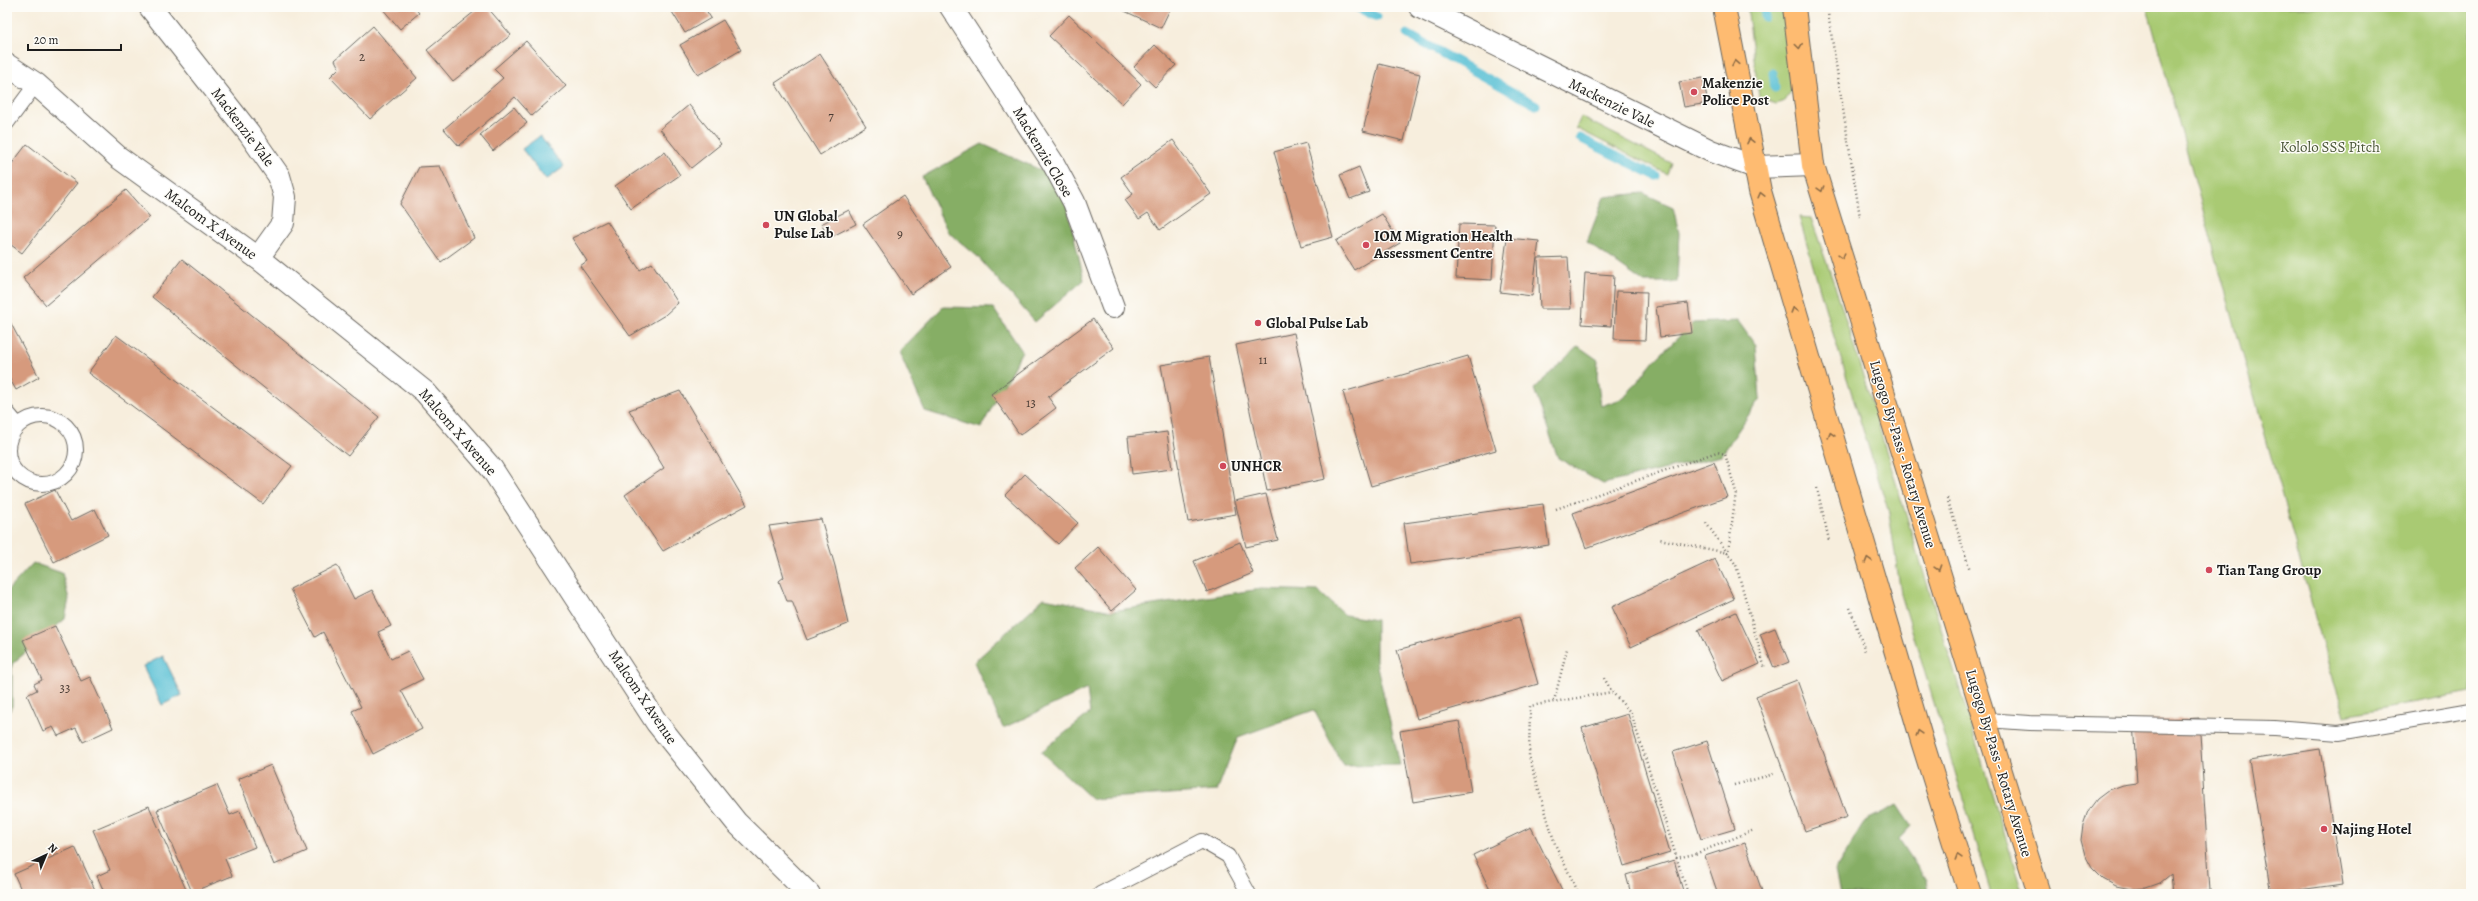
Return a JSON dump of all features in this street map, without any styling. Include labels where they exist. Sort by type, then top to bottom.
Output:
[{"type":"main road","points":[[1724,7],[1755,167],[1769,222],[1879,597],[1970,894]]},
{"type":"main road","name":"Lugogo By-Pass - Rotary Avenue","points":[[1794,7],[1813,165],[2040,894]]},
{"type":"street","name":"Mackenzie Vale","points":[[150,7],[249,133],[279,176],[285,197],[283,223],[258,258]]},
{"type":"street","name":"Mackenzie Close","points":[[951,7],[1057,170],[1074,202],[1113,307]]},
{"type":"street","name":"Mackenzie Vale","points":[[1420,7],[1704,148],[1755,167],[1813,165]]},
{"type":"street","name":"Malcom X Avenue","points":[[7,65],[36,84],[118,157],[258,258],[425,392],[492,469],[657,723],[736,822],[809,894]]},
{"type":"lane","points":[[7,123],[36,84]]},
{"type":"lane","points":[[7,412],[18,424]]},
{"type":"lane","points":[[39,416],[51,417],[66,427],[75,442],[76,454],[72,465],[65,475],[50,482],[32,483],[21,477],[13,468],[8,457],[8,445],[11,434],[18,424],[28,418],[39,416]]},
{"type":"lane","points":[[1986,720],[2030,723],[2275,728],[2339,732],[2471,710]]},
{"type":"lane","points":[[1100,894],[1202,841],[1228,856],[1249,894]]},
{"type":"path","points":[[1827,7],[1860,222]]},
{"type":"path","points":[[1556,510],[1717,452],[1721,452],[1725,454],[1736,492],[1728,553]]},
{"type":"path","points":[[1706,523],[1728,553],[1739,572],[1765,668]]},
{"type":"path","points":[[1660,539],[1728,553]]},
{"type":"path","points":[[1554,701],[1567,650]]},
{"type":"path","points":[[1604,678],[1612,692],[1631,713],[1688,894]]},
{"type":"path","points":[[1579,894],[1555,844],[1529,756],[1530,706],[1612,692]]},
{"type":"path","points":[[1734,785],[1774,774]]},
{"type":"path","points":[[1676,858],[1695,854],[1754,830]]},
{"type":"green space","points":[[1747,7],[1782,7],[1794,87],[1785,101],[1775,104],[1759,97]]},
{"type":"green space","name":"Kololo SSS Pitch","points":[[2147,7],[2471,7],[2471,692],[2345,715],[2329,667]]},
{"type":"green space","points":[[1581,117],[1671,163],[1667,174],[1576,128]]},
{"type":"green space","points":[[982,144],[1061,179],[1084,280],[1035,322],[977,256],[948,232],[922,177]]},
{"type":"green space","points":[[1643,193],[1673,207],[1679,233],[1677,282],[1643,282],[1587,242],[1604,197]]},
{"type":"green space","points":[[1799,217],[1811,218],[1838,295],[2023,894],[1992,894],[1901,594],[1889,513],[1826,311]]},
{"type":"green space","points":[[943,307],[993,308],[1022,351],[981,428],[925,411],[899,352]]},
{"type":"green space","points":[[1738,321],[1756,346],[1760,398],[1721,456],[1603,484],[1558,458],[1534,389],[1578,346],[1598,360],[1597,376],[1601,406],[1624,398],[1655,360],[1693,323]]},
{"type":"green space","points":[[33,563],[62,573],[69,599],[65,619],[12,664],[12,706],[7,716],[7,591]]},
{"type":"green space","points":[[1261,589],[1318,591],[1345,615],[1376,620],[1376,662],[1400,765],[1343,766],[1314,710],[1238,737],[1217,791],[1092,799],[1041,752],[1090,713],[1087,689],[1003,728],[974,662],[1044,598],[1112,611]]},
{"type":"green space","points":[[1897,805],[1911,826],[1899,839],[1926,880],[1928,894],[1840,894],[1835,871],[1865,821]]},
{"type":"water","points":[[540,136],[564,167],[546,180],[522,149]]},
{"type":"water","points":[[163,656],[182,695],[162,705],[143,666]]},
{"type":"building","points":[[381,7],[414,7],[419,13],[400,29]]},
{"type":"building","points":[[480,7],[487,7],[511,35],[453,81],[427,50]]},
{"type":"building","points":[[669,7],[704,7],[711,18],[685,33]]},
{"type":"building","points":[[1116,7],[1171,7],[1161,28]]},
{"type":"building","points":[[1069,15],[1141,84],[1122,104],[1049,36]]},
{"type":"building","points":[[723,20],[741,50],[698,75],[680,45]]},
{"type":"building","points":[[373,26],[417,78],[370,119],[330,77],[339,68],[335,60]]},
{"type":"building","points":[[526,41],[566,86],[532,116],[515,97],[459,146],[444,129],[503,78],[494,69]]},
{"type":"building","points":[[1155,45],[1176,65],[1155,87],[1134,67]]},
{"type":"building","points":[[820,54],[866,126],[820,155],[775,83]]},
{"type":"building","points":[[1379,64],[1420,74],[1404,141],[1363,131]]},
{"type":"building","points":[[1703,78],[1708,103],[1684,107],[1679,82]]},
{"type":"building","points":[[689,105],[721,144],[691,168],[660,129]]},
{"type":"building","points":[[514,107],[527,123],[493,151],[480,135]]},
{"type":"building","points":[[1173,140],[1211,194],[1160,230],[1148,213],[1139,219],[1125,200],[1133,194],[1121,177]]},
{"type":"building","points":[[1306,143],[1333,237],[1301,246],[1274,152]]},
{"type":"building","points":[[27,144],[77,183],[22,253],[7,242],[7,170]]},
{"type":"building","points":[[665,152],[680,175],[631,209],[615,186]]},
{"type":"building","points":[[440,166],[474,238],[441,262],[400,204],[419,167]]},
{"type":"building","points":[[1359,167],[1369,192],[1350,199],[1340,175]]},
{"type":"building","points":[[126,190],[150,217],[46,305],[23,278]]},
{"type":"building","points":[[903,196],[951,267],[911,294],[863,224]]},
{"type":"building","points":[[849,210],[856,224],[829,238],[821,224]]},
{"type":"building","points":[[1382,214],[1400,243],[1354,270],[1336,241]]},
{"type":"building","points":[[607,221],[640,270],[652,263],[678,303],[665,315],[630,336],[580,266],[587,261],[572,238]]},
{"type":"building","points":[[1459,224],[1495,225],[1492,280],[1456,278]]},
{"type":"building","points":[[1507,238],[1539,241],[1532,296],[1500,292]]},
{"type":"building","points":[[1568,257],[1571,309],[1540,309],[1538,258]]},
{"type":"building","points":[[182,259],[379,417],[348,456],[152,297]]},
{"type":"building","points":[[1585,273],[1614,275],[1611,326],[1582,324]]},
{"type":"building","points":[[1616,291],[1647,292],[1645,340],[1614,339]]},
{"type":"building","points":[[1688,303],[1692,333],[1660,337],[1656,307]]},
{"type":"building","points":[[7,316],[39,377],[16,390],[7,374]]},
{"type":"building","points":[[1093,319],[1114,348],[1048,397],[1056,408],[1020,435],[991,394]]},
{"type":"building","points":[[1294,333],[1325,479],[1267,491],[1236,345]]},
{"type":"building","points":[[116,335],[292,466],[263,504],[88,373]]},
{"type":"building","points":[[1468,356],[1496,450],[1371,486],[1343,392]]},
{"type":"building","points":[[1209,357],[1236,514],[1188,522],[1161,365]]},
{"type":"building","points":[[680,391],[747,505],[663,551],[625,495],[664,468],[629,410]]},
{"type":"building","points":[[1167,432],[1172,469],[1132,474],[1128,437]]},
{"type":"building","points":[[1714,462],[1727,497],[1586,548],[1573,513]]},
{"type":"building","points":[[1025,474],[1078,523],[1058,544],[1005,495]]},
{"type":"building","points":[[55,490],[71,521],[95,509],[108,535],[54,562],[25,504]]},
{"type":"building","points":[[1266,494],[1278,540],[1246,547],[1235,501]]},
{"type":"building","points":[[1543,504],[1549,545],[1410,564],[1404,523]]},
{"type":"building","points":[[821,519],[835,566],[848,624],[807,640],[792,601],[787,601],[779,581],[784,577],[769,526]]},
{"type":"building","points":[[1240,542],[1253,573],[1207,592],[1194,561]]},
{"type":"building","points":[[1098,547],[1136,590],[1112,611],[1075,568]]},
{"type":"building","points":[[1715,559],[1734,599],[1631,647],[1612,607]]},
{"type":"building","points":[[337,565],[354,599],[372,590],[391,626],[378,632],[391,659],[408,651],[423,679],[401,690],[422,729],[373,754],[352,711],[361,707],[323,632],[315,637],[290,589]]},
{"type":"building","points":[[1736,612],[1760,664],[1722,681],[1698,630]]},
{"type":"building","points":[[1519,617],[1538,684],[1417,719],[1397,650]]},
{"type":"building","points":[[55,626],[81,681],[90,677],[113,728],[83,742],[76,728],[58,736],[53,727],[43,731],[27,695],[37,690],[34,684],[42,680],[23,640]]},
{"type":"building","points":[[1775,628],[1789,662],[1774,668],[1760,634]]},
{"type":"building","points":[[1797,680],[1847,817],[1805,831],[1756,696]]},
{"type":"building","points":[[1628,714],[1670,852],[1624,866],[1582,728]]},
{"type":"building","points":[[2199,718],[2210,891],[2173,894],[2171,874],[2160,883],[2146,888],[2131,889],[2116,886],[2103,879],[2092,868],[2085,855],[2081,840],[2083,825],[2088,811],[2097,799],[2109,790],[2123,785],[2137,783],[2133,722]]},
{"type":"building","points":[[1459,721],[1471,792],[1413,802],[1400,731]]},
{"type":"building","points":[[1707,741],[1735,829],[1701,839],[1673,752]]},
{"type":"building","points":[[2320,749],[2342,884],[2271,894],[2249,760]]},
{"type":"building","points":[[271,765],[307,851],[274,865],[238,779]]},
{"type":"building","points":[[217,785],[230,815],[240,811],[255,847],[225,859],[232,876],[192,892],[157,810]]},
{"type":"building","points":[[149,806],[188,894],[105,894],[97,876],[110,870],[93,830]]},
{"type":"building","points":[[1531,827],[1564,894],[1492,894],[1473,855]]},
{"type":"building","points":[[1745,843],[1763,894],[1718,894],[1705,856]]},
{"type":"building","points":[[75,847],[97,894],[23,894],[14,874]]},
{"type":"building","points":[[1674,860],[1684,894],[1631,894],[1626,875]]},
{"type":"waterway","points":[[1356,7],[1377,17]]},
{"type":"waterway","points":[[1765,7],[1765,17]]},
{"type":"waterway","points":[[1407,34],[1536,105]]},
{"type":"waterway","points":[[1773,73],[1775,88]]},
{"type":"waterway","points":[[1580,138],[1656,176]]},
{"type":"place","name":"Makenzie Police Post","points":[[1694,92]]},
{"type":"place","name":"UN Global Pulse Lab","points":[[766,225]]},
{"type":"place","name":"IOM Migration Health Assessment Centre","points":[[1366,245]]},
{"type":"place","name":"Global Pulse Lab","points":[[1258,323]]},
{"type":"place","name":"UNHCR","points":[[1223,466]]},
{"type":"place","name":"Tian Tang Group","points":[[2209,570]]},
{"type":"place","name":"Najing Hotel","points":[[2324,829]]}]
